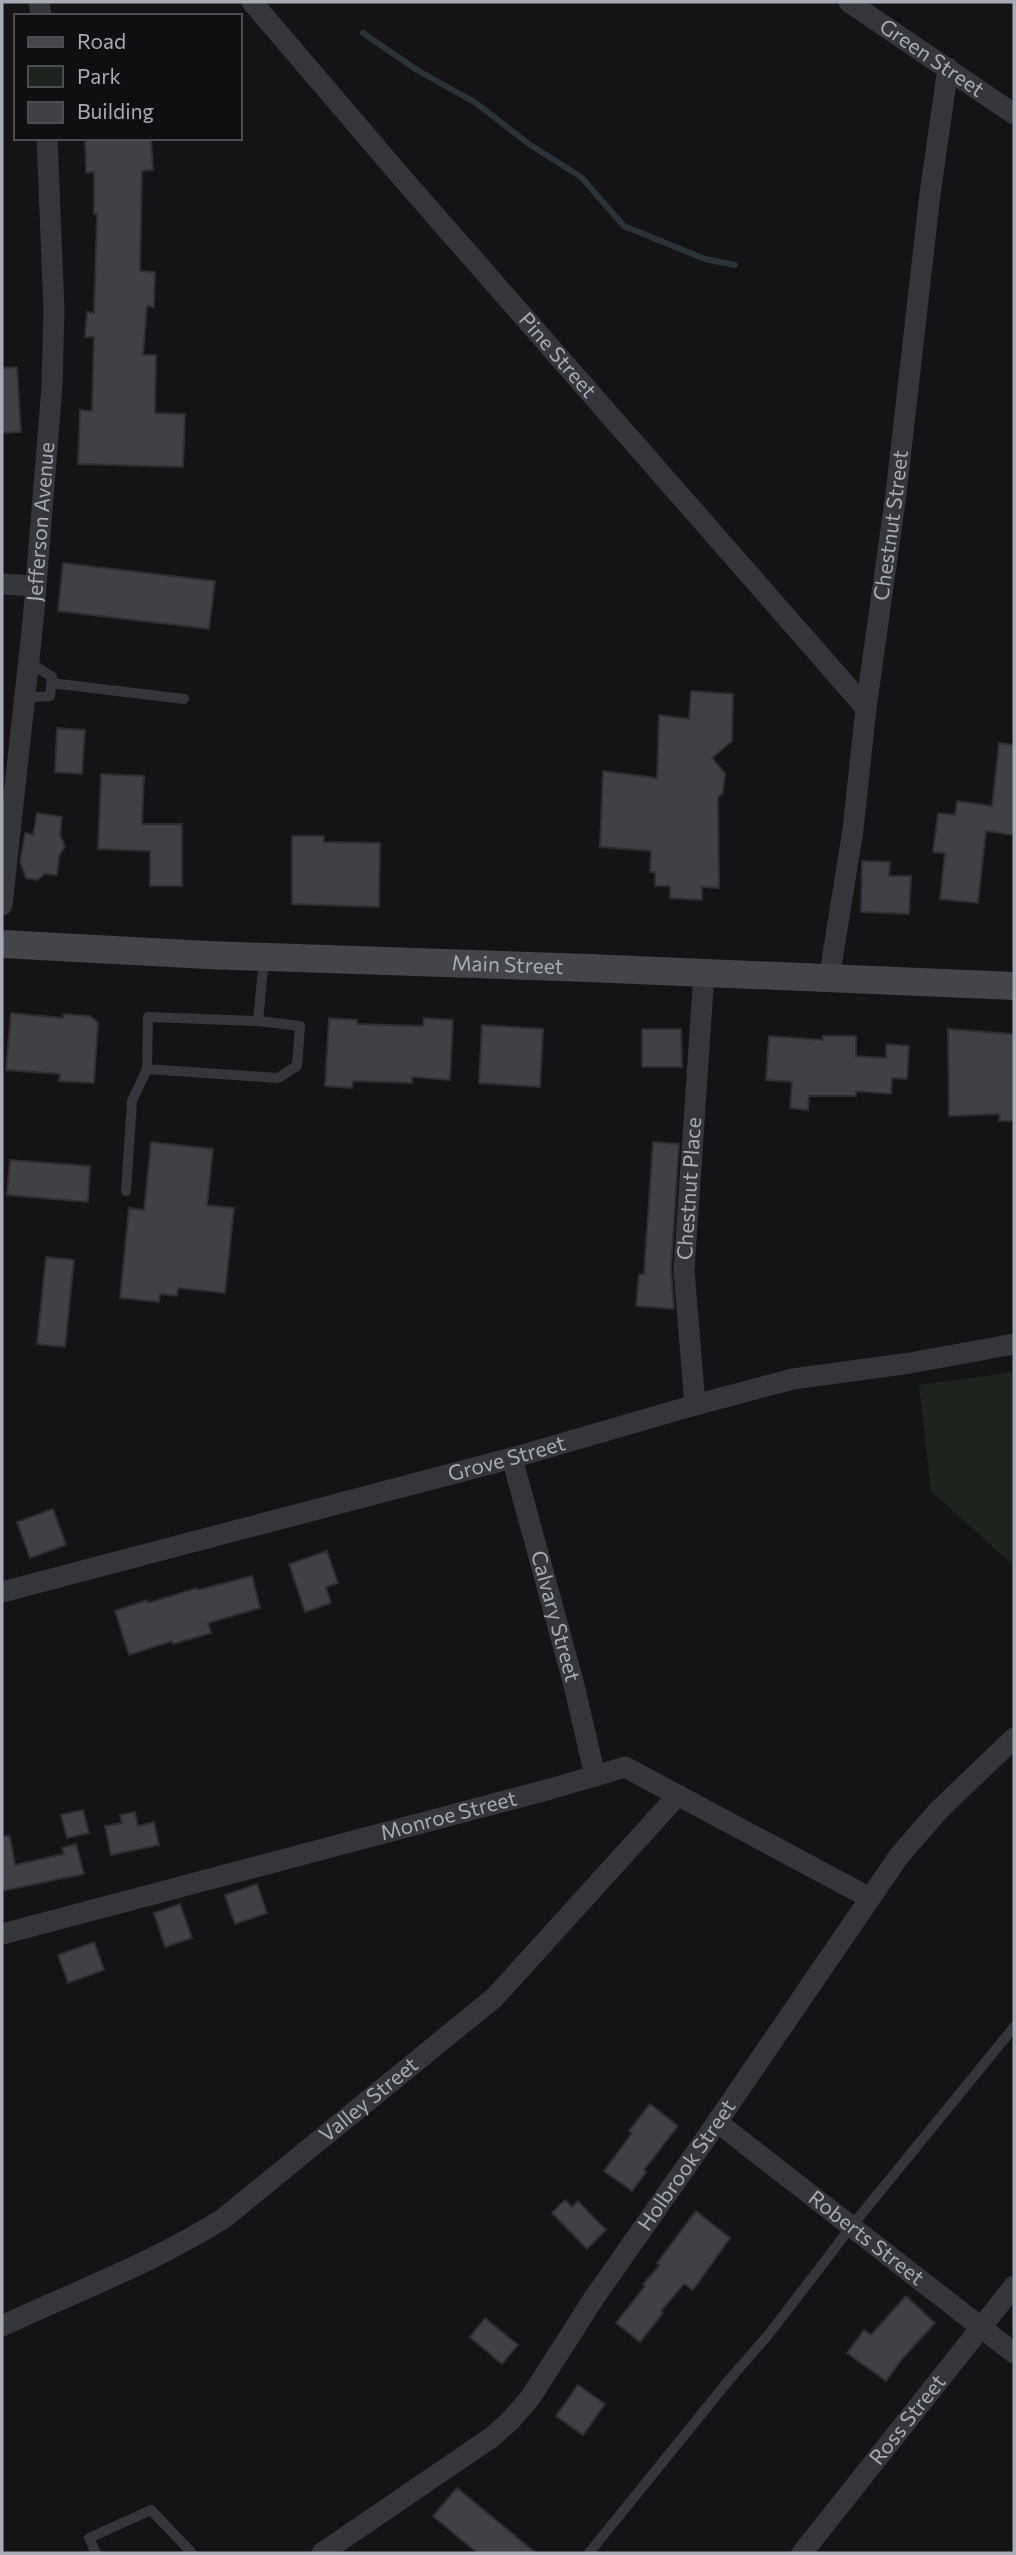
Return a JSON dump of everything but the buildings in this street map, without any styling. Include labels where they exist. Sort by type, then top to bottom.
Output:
[{"type":"main road","name":"Main Street","points":[[2,944],[264,957],[1014,986]]},
{"type":"street","name":"Pine Street","points":[[253,2],[431,211],[866,708]]},
{"type":"street","name":"Green Street","points":[[849,2],[1014,114]]},
{"type":"street","name":"Chestnut Street","points":[[829,979],[853,830],[866,708],[896,494],[920,276],[948,68]]},
{"type":"street","name":"Jefferson Avenue","points":[[2,905],[29,662],[52,386],[54,310],[47,140]]},
{"type":"street","points":[[2,584],[35,586]]},
{"type":"street","name":"Chestnut Place","points":[[695,1405],[684,1270],[704,973]]},
{"type":"street","name":"Grove Street","points":[[2,1592],[512,1458],[793,1379],[911,1363],[1014,1344]]},
{"type":"street","name":"Calvary Street","points":[[512,1458],[574,1685],[595,1776]]},
{"type":"street","name":"Holbrook Street","points":[[321,2553],[492,2437],[530,2398],[601,2287],[899,1856],[939,1810],[1014,1738]]},
{"type":"street","name":"Monroe Street","points":[[2,1934],[550,1790],[625,1767],[870,1898]]},
{"type":"street","name":"Valley Street","points":[[2,2326],[173,2248],[235,2210],[495,1997],[678,1795]]},
{"type":"street","name":"Roberts Street","points":[[717,2122],[1014,2353]]},
{"type":"street","name":"Ross Street","points":[[802,2553],[1014,2286]]},
{"type":"lane","points":[[25,698],[50,696],[52,677],[29,662]]},
{"type":"lane","points":[[51,683],[184,699]]},
{"type":"lane","points":[[258,1021],[264,957]]},
{"type":"lane","points":[[126,1191],[132,1101],[147,1069],[148,1017],[258,1021],[300,1026],[297,1066],[278,1078],[147,1069]]},
{"type":"lane","points":[[589,2553],[769,2334],[851,2227],[1014,2027]]},
{"type":"lane","points":[[96,2553],[89,2538],[151,2510],[192,2553]]},
{"type":"green space","points":[[1014,1372],[1014,1566],[931,1491],[919,1385]]},
{"type":"waterway","points":[[363,33],[417,70],[476,103],[529,144],[581,177],[624,226],[705,259],[735,265]]}]
